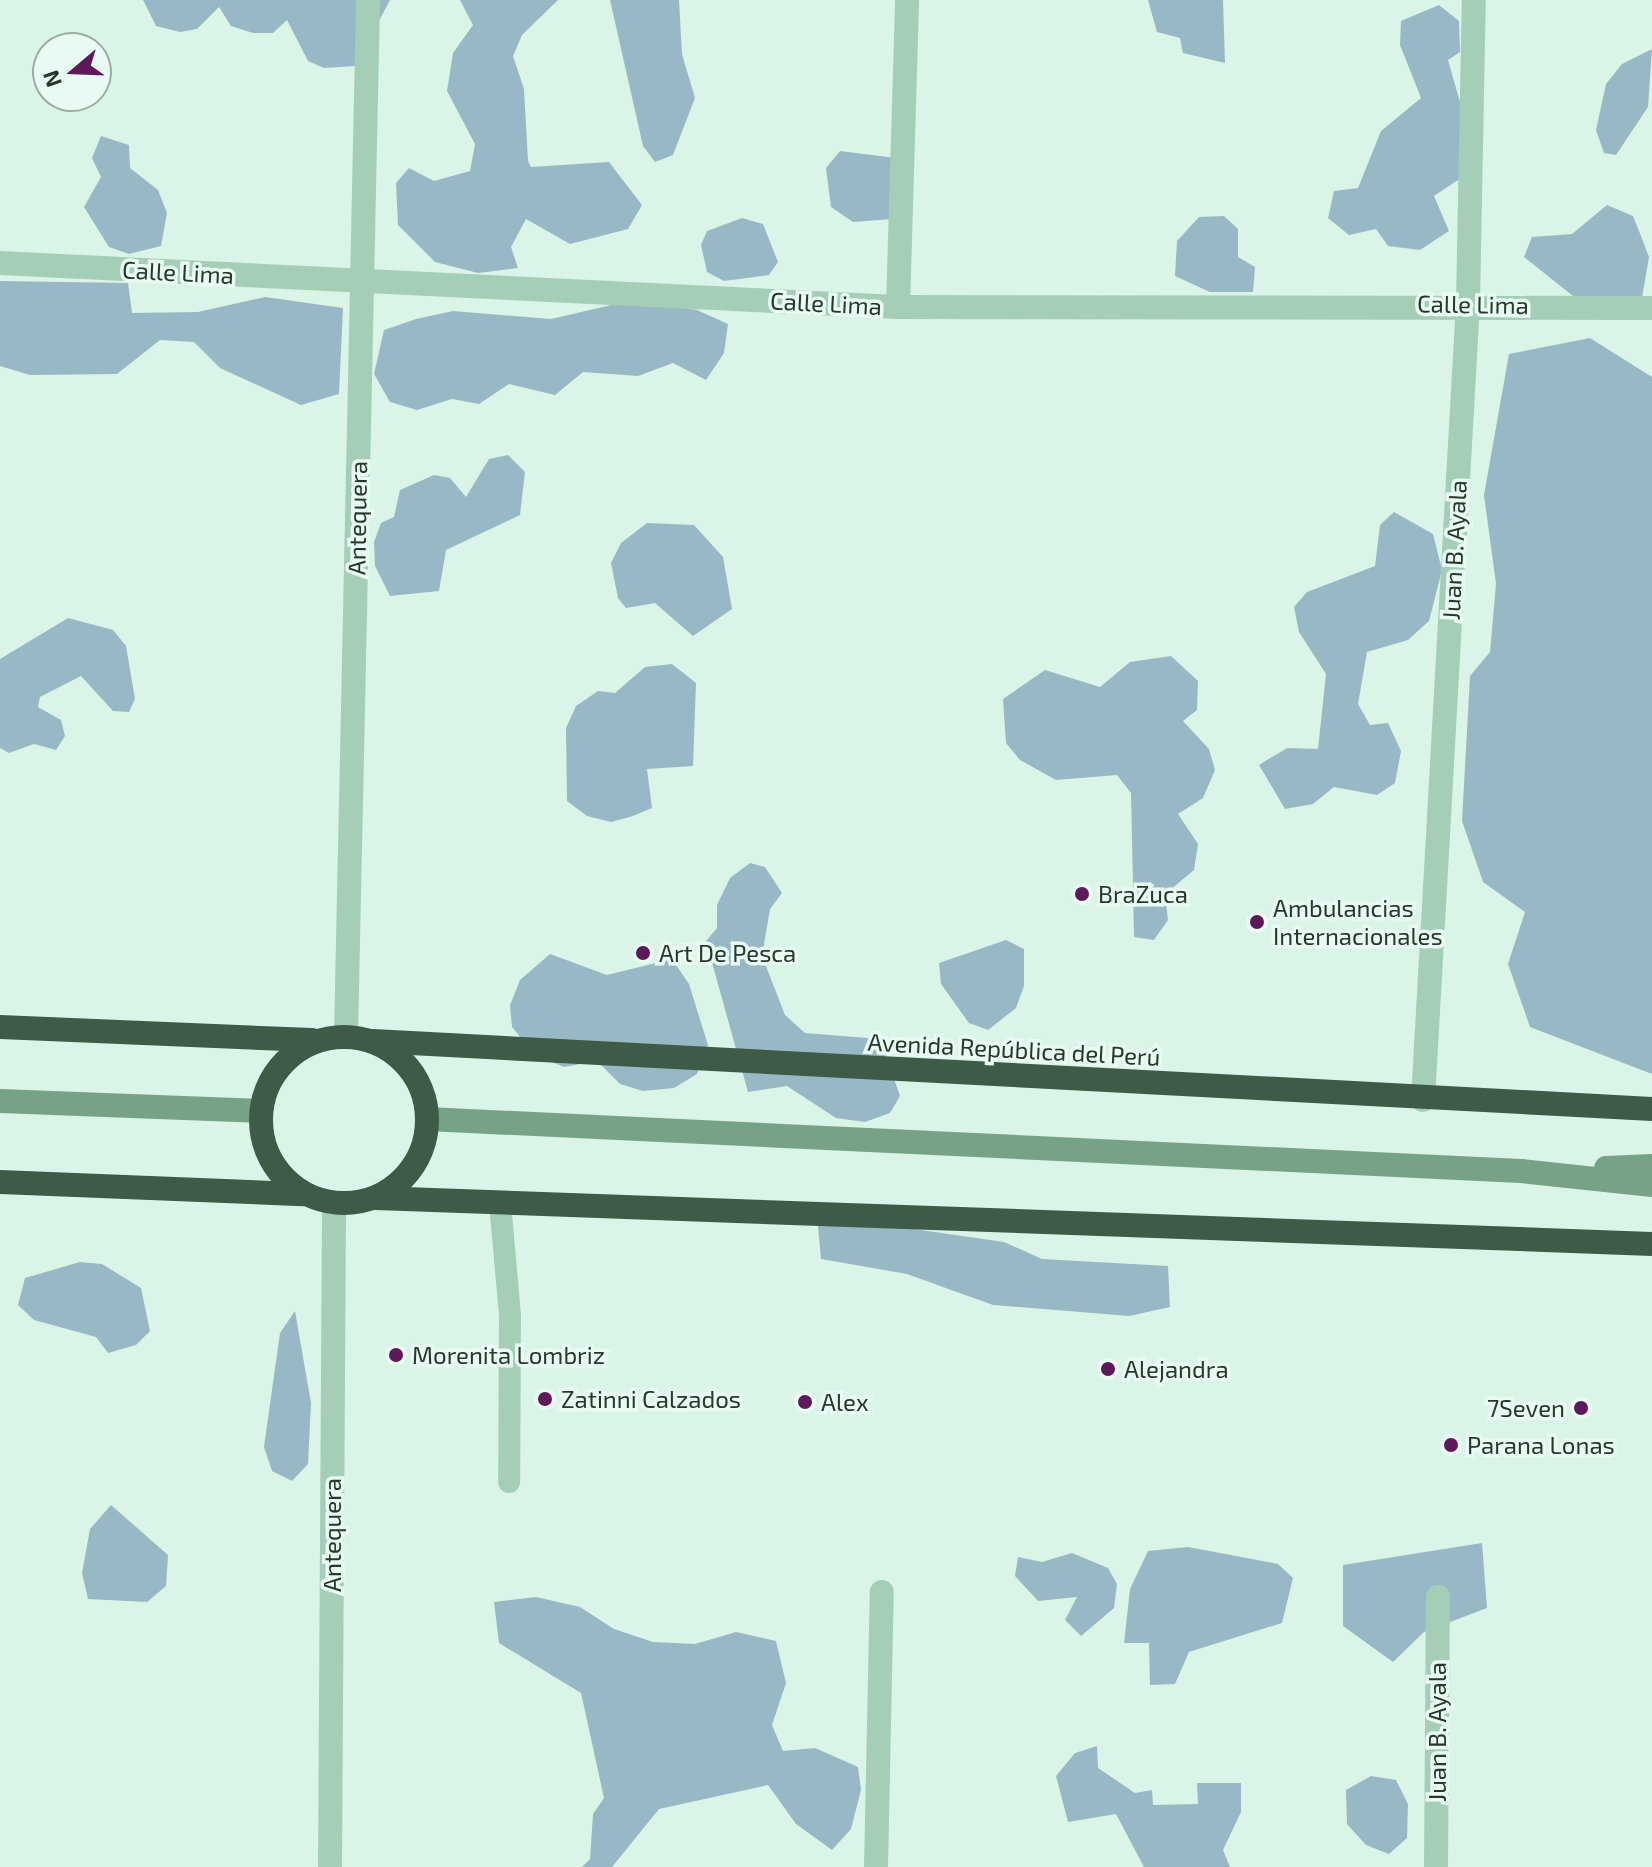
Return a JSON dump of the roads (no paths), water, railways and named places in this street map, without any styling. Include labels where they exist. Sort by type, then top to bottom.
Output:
[{"type":"highway","points":[[0,1027],[319,1040],[346,1036],[373,1041],[412,1072],[427,1119],[414,1167],[376,1198]]},
{"type":"highway","points":[[303,1194],[266,1153],[261,1111],[275,1073],[319,1040]]},
{"type":"highway","name":"Avenida República del Perú","points":[[373,1041],[1423,1100],[1652,1109]]},
{"type":"highway","points":[[0,1182],[303,1194],[334,1204],[376,1198],[1652,1244]]},
{"type":"street","name":"Antequera","points":[[346,1036],[368,0]]},
{"type":"street","points":[[898,307],[907,0]]},
{"type":"street","name":"Juan B. Ayala","points":[[1423,1100],[1468,303],[1474,0]]},
{"type":"street","name":"Calle Lima","points":[[0,263],[898,307],[1468,303],[1652,308]]},
{"type":"street","points":[[0,1101],[261,1111]]},
{"type":"street","points":[[427,1119],[1521,1171],[1652,1185]]},
{"type":"street","points":[[1521,1171],[1652,1166]]},
{"type":"street","name":"Antequera","points":[[330,1867],[334,1204]]},
{"type":"street","points":[[876,1867],[882,1592]]},
{"type":"street","name":"Juan B. Ayala","points":[[1436,1867],[1438,1597]]},
{"type":"lane","points":[[500,1203],[510,1316],[509,1482]]},
{"type":"place","name":"BraZuca","points":[[1082,894]]},
{"type":"place","name":"Ambulancias Internacionales","points":[[1257,922]]},
{"type":"place","name":"Art De Pesca","points":[[643,953]]},
{"type":"place","name":"Morenita Lombriz","points":[[396,1355]]},
{"type":"place","name":"Alejandra","points":[[1108,1369]]},
{"type":"place","name":"Zatinni Calzados","points":[[545,1399]]},
{"type":"place","name":"Alex","points":[[805,1402]]},
{"type":"place","name":"7Seven","points":[[1581,1408]]},
{"type":"place","name":"Parana Lonas","points":[[1451,1445]]}]
